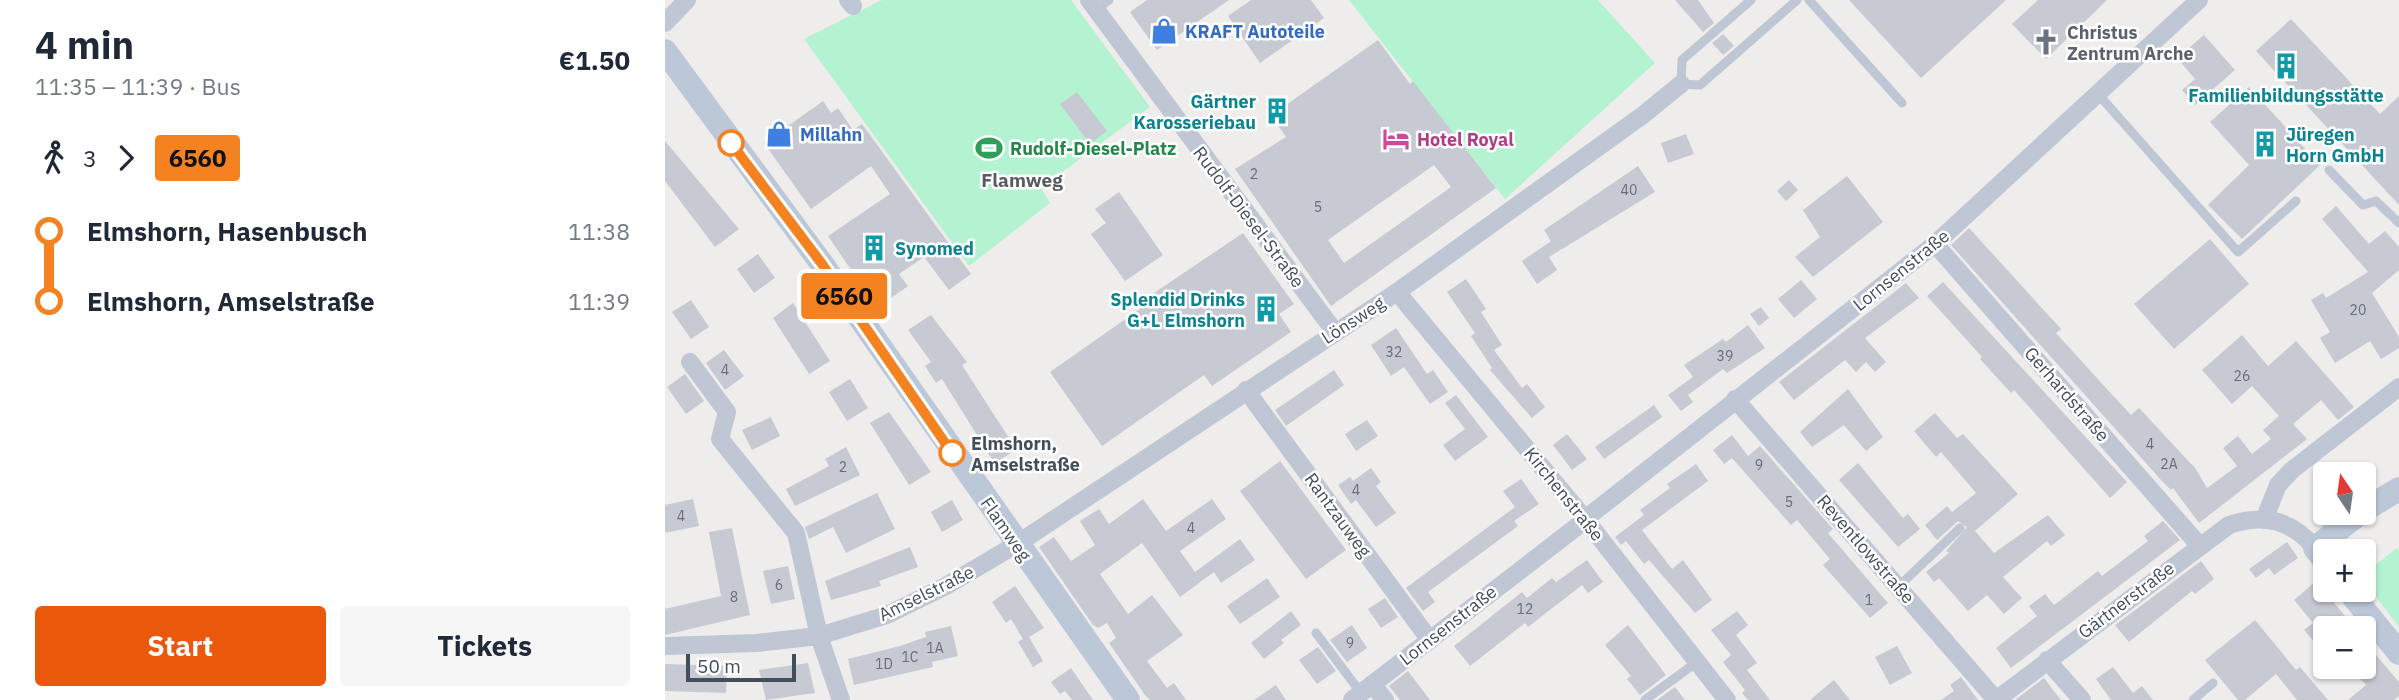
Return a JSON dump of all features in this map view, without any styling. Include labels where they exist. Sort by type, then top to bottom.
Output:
[{"type":"main road","name":"Flamweg","points":[[665,51],[822,264],[1128,700]]},
{"type":"main road","points":[[2377,503],[2399,489]]},
{"type":"main road","points":[[2336,539],[2349,525]]},
{"type":"main road","points":[[2358,602],[2399,653]]},
{"type":"street","points":[[665,23],[687,0]]},
{"type":"street","name":"Rudolf-Diesel-Straße","points":[[1098,3],[1335,332]]},
{"type":"street","name":"Lornsenstraße","points":[[1362,692],[1935,244],[2191,4]]},
{"type":"street","name":"Lönsweg","points":[[1017,544],[1397,292],[1643,115],[1681,84]]},
{"type":"street","name":"Gerhardstraße","points":[[1935,244],[2199,545]]},
{"type":"street","name":"Kirchenstraße","points":[[1397,292],[1727,700]]},
{"type":"street","points":[[690,362],[727,412],[720,439],[796,533],[819,636],[841,700]]},
{"type":"street","points":[[2264,520],[2279,485],[2292,471],[2399,387]]},
{"type":"street","name":"Rantzauweg","points":[[1246,390],[1429,639]]},
{"type":"street","name":"Reventlowstraße","points":[[1735,399],[1996,700]]},
{"type":"street","name":"Gärtnerstraße","points":[[1996,700],[2229,525],[2264,520],[2294,527],[2313,547]]},
{"type":"street","name":"Amselstraße","points":[[665,646],[756,643],[819,636],[887,615],[946,586],[1017,544]]},
{"type":"street","points":[[2047,660],[2082,700]]},
{"type":"street","points":[[1362,692],[1385,700]]},
{"type":"lane","points":[[1751,0],[1682,60],[1681,84],[1700,85],[1797,0]]},
{"type":"lane","points":[[1809,0],[1902,103]]},
{"type":"lane","points":[[2098,94],[2238,252],[2296,201]]},
{"type":"lane","points":[[2329,170],[2363,205],[2376,201],[2399,223]]},
{"type":"lane","points":[[1898,587],[1960,528]]},
{"type":"lane","points":[[1316,633],[1362,692]]},
{"type":"lane","points":[[1646,700],[1697,662]]},
{"type":"lane","points":[[2193,700],[2213,683]]},
{"type":"green space","name":"Rudolf-Diesel-Platz","points":[[882,0],[1071,0],[1150,107],[1041,188],[1050,203],[969,266],[804,39]]},
{"type":"green space","points":[[1349,0],[1598,0],[1655,63],[1505,199]]},
{"type":"green space","points":[[2397,548],[2399,627],[2376,597],[2376,565]]},
{"type":"building","name":"KRAFT Autoteile","points":[[1147,0],[1229,0],[1157,50],[1130,12]]},
{"type":"building","points":[[1251,0],[1311,0],[1324,18],[1260,63],[1228,16]]},
{"type":"building","points":[[1675,0],[1698,0],[1714,23],[1703,32]]},
{"type":"building","points":[[1849,0],[2006,0],[1921,78]]},
{"type":"building","name":"Christus Zentrum Arche","points":[[2038,0],[2107,0],[2046,59],[2012,24]]},
{"type":"building","points":[[2291,19],[2380,114],[2399,96],[2399,205],[2256,51]]},
{"type":"building","points":[[1723,34],[1734,46],[1723,55],[1712,43]]},
{"type":"building","points":[[2204,35],[2235,70],[2195,105],[2182,90],[2195,79],[2177,58]]},
{"type":"building","name":"Hotel Royal","points":[[1378,40],[1410,84],[1413,81],[1496,188],[1331,306],[1235,169],[1286,137],[1265,107],[1277,98],[1283,107]],"holes":[[[1434,165],[1451,187],[1344,263],[1328,240]]]},
{"type":"building","name":"Jüregen Horn GmbH","points":[[2249,87],[2320,165],[2242,239],[2208,205],[2249,165],[2210,122]]},
{"type":"building","points":[[1077,92],[1107,131],[1090,144],[1060,104]]},
{"type":"building","points":[[823,101],[831,113],[838,108],[853,130],[862,124],[971,274],[949,290],[924,257],[899,274],[908,286],[877,308],[828,236],[890,194],[871,166],[811,209],[764,143]]},
{"type":"building","points":[[1686,134],[1694,154],[1668,163],[1661,143]]},
{"type":"building","points":[[665,141],[739,229],[715,247],[665,181]]},
{"type":"building","points":[[1638,166],[1655,192],[1549,257],[1557,270],[1537,284],[1522,261],[1551,241],[1544,230]]},
{"type":"building","points":[[1847,176],[1883,222],[1813,277],[1795,257],[1820,237],[1803,210]]},
{"type":"building","points":[[1789,180],[1798,190],[1786,201],[1777,191]]},
{"type":"building","points":[[1119,192],[1163,255],[1125,281],[1091,234],[1106,223],[1095,209]]},
{"type":"building","points":[[2336,206],[2369,244],[2385,231],[2399,247],[2399,270],[2372,293],[2399,337],[2399,348],[2381,359],[2370,341],[2335,363],[2320,338],[2330,332],[2311,300],[2323,293],[2326,298],[2368,272],[2322,219]]},
{"type":"building","points":[[1969,228],[2061,329],[2056,333],[2106,388],[2131,415],[2139,408],[2195,468],[2207,488],[2237,466],[2223,448],[2238,436],[2252,454],[2271,439],[2263,430],[2279,416],[2252,386],[2232,404],[2202,370],[2242,335],[2268,366],[2296,341],[2354,407],[2338,420],[2321,400],[2293,424],[2307,439],[2199,523],[2173,488],[2171,490],[2161,480],[1951,245]]},
{"type":"building","points":[[1243,233],[1294,304],[1279,314],[1291,332],[1212,386],[1204,375],[1102,446],[1050,372],[1154,299],[1151,295]]},
{"type":"building","points":[[2210,239],[2249,284],[2174,349],[2134,304]]},
{"type":"building","points":[[758,254],[775,278],[754,293],[737,269]]},
{"type":"building","points":[[1466,279],[1486,309],[1481,312],[1502,345],[1494,350],[1522,388],[1527,384],[1545,407],[1532,418],[1490,370],[1492,368],[1471,336],[1475,333],[1447,292]]},
{"type":"building","points":[[1801,280],[1817,299],[1794,318],[1778,299]]},
{"type":"building","points":[[1943,282],[2127,482],[2110,498],[2014,390],[2011,393],[1980,359],[1982,357],[1927,296]]},
{"type":"building","points":[[1906,283],[1919,298],[1865,338],[1886,362],[1875,372],[1866,362],[1856,372],[1845,360],[1794,400],[1779,382]]},
{"type":"building","points":[[691,300],[709,327],[691,339],[672,312]]},
{"type":"building","points":[[793,303],[830,361],[809,374],[773,318]]},
{"type":"building","points":[[1761,307],[1769,318],[1759,326],[1750,314]]},
{"type":"building","points":[[931,315],[967,362],[962,365],[1016,449],[995,464],[942,379],[936,383],[925,366],[931,362],[908,330]]},
{"type":"building","points":[[1748,325],[1765,348],[1727,373],[1723,369],[1688,395],[1693,402],[1681,411],[1668,395],[1693,377],[1684,365],[1723,339],[1726,342]]},
{"type":"building","points":[[1396,328],[1427,374],[1433,370],[1448,392],[1430,404],[1404,367],[1391,376],[1371,345]]},
{"type":"building","points":[[724,350],[744,376],[725,390],[706,363]]},
{"type":"building","points":[[1334,370],[1344,385],[1286,426],[1275,410]]},
{"type":"building","points":[[685,374],[704,401],[686,414],[667,387]]},
{"type":"building","points":[[850,379],[868,408],[847,421],[829,392]]},
{"type":"building","points":[[1848,389],[1883,437],[1866,451],[1844,425],[1812,447],[1800,432]]},
{"type":"building","points":[[1456,395],[1488,437],[1455,461],[1443,445],[1465,429],[1445,403]]},
{"type":"building","points":[[1654,405],[1662,417],[1604,459],[1595,447]]},
{"type":"building","points":[[889,412],[931,472],[909,485],[870,423]]},
{"type":"building","points":[[1935,413],[1957,438],[1963,434],[2018,494],[1975,531],[1994,553],[2048,515],[2065,535],[2051,546],[2047,541],[2003,577],[2022,598],[2004,614],[1987,595],[1968,611],[1939,578],[1934,582],[1926,572],[1949,553],[1946,551],[1967,527],[1958,521],[1937,540],[1925,525],[1947,506],[1952,512],[1976,493],[1941,452],[1936,457],[1914,431]]},
{"type":"building","points":[[771,417],[780,436],[752,450],[742,430]]},
{"type":"building","points":[[1367,420],[1378,436],[1356,451],[1345,434]]},
{"type":"building","points":[[1567,434],[1587,459],[1572,470],[1553,445]]},
{"type":"building","points":[[1732,435],[1748,456],[1760,446],[1833,529],[1828,533],[1888,603],[1870,618],[1823,565],[1830,559],[1797,520],[1791,525],[1732,458],[1724,464],[1713,450]]},
{"type":"building","points":[[846,447],[860,475],[795,506],[786,489],[829,466],[825,459]]},
{"type":"building","points":[[1280,461],[1346,550],[1306,579],[1240,491]]},
{"type":"building","points":[[1858,463],[1903,518],[1908,514],[1920,529],[1898,547],[1839,480]]},
{"type":"building","points":[[1696,464],[1708,481],[1642,530],[1672,569],[1683,560],[1712,600],[1695,613],[1649,560],[1644,564],[1626,541],[1621,545],[1615,537],[1644,515],[1640,510],[1670,488],[1667,484]]},
{"type":"building","points":[[1371,468],[1381,482],[1376,486],[1396,513],[1376,527],[1356,500],[1351,504],[1338,485],[1350,477],[1353,481]]},
{"type":"building","points":[[1521,479],[1539,504],[1514,521],[1518,526],[1428,592],[1435,602],[1423,611],[1406,588],[1515,507],[1503,491]]},
{"type":"building","points":[[877,493],[895,529],[846,553],[833,527],[809,539],[805,527]]},
{"type":"building","points":[[693,499],[699,526],[665,533],[665,505]]},
{"type":"building","points":[[1143,499],[1166,531],[1212,499],[1226,519],[1180,551],[1195,572],[1240,539],[1255,560],[1221,583],[1214,572],[1180,597],[1142,543],[1100,574],[1128,614],[1152,595],[1183,635],[1147,661],[1167,688],[1174,683],[1186,700],[1150,700],[1145,695],[1109,643],[1116,638],[1107,623],[1098,628],[1093,625],[1039,547],[1054,537],[1071,561],[1095,545],[1080,521],[1099,509],[1109,524]]},
{"type":"building","points":[[952,500],[963,520],[942,532],[931,512]]},
{"type":"building","points":[[2163,521],[2180,540],[2011,668],[1996,648],[2037,616],[2029,606],[2045,594],[2054,605],[2098,571],[2102,576],[2148,541],[2144,536]]},
{"type":"building","points":[[732,528],[750,615],[665,635],[665,609],[721,596],[709,532]]},
{"type":"building","points":[[2287,542],[2298,558],[2274,575],[2269,568],[2256,578],[2249,569]]},
{"type":"building","points":[[910,547],[918,567],[879,581],[881,586],[831,600],[825,581]]},
{"type":"building","points":[[1587,560],[1603,582],[1588,593],[1582,585],[1528,627],[1525,623],[1470,666],[1454,646],[1522,592],[1527,598],[1552,578],[1556,582]]},
{"type":"building","points":[[2201,561],[2214,579],[2195,594],[2192,591],[2129,642],[2115,625]]},
{"type":"building","points":[[788,566],[795,599],[771,604],[763,571]]},
{"type":"building","points":[[1267,578],[1280,597],[1240,624],[1227,606]]},
{"type":"building","points":[[2313,584],[2313,602],[2333,602],[2345,616],[2313,616],[2313,623],[2294,600]]},
{"type":"building","points":[[1015,586],[1044,628],[1029,637],[1043,661],[1033,667],[1018,642],[1023,639],[1011,619],[1006,623],[992,602]]},
{"type":"building","points":[[1385,598],[1398,617],[1381,628],[1368,609]]},
{"type":"building","points":[[1291,611],[1301,625],[1281,640],[1284,643],[1264,659],[1251,643]]},
{"type":"building","points":[[1737,611],[1748,625],[1736,635],[1757,663],[1747,670],[1770,700],[1748,700],[1742,693],[1745,690],[1723,662],[1731,655],[1711,630]]},
{"type":"building","points":[[2255,620],[2296,670],[2300,667],[2328,700],[2297,700],[2276,674],[2245,700],[2238,700],[2205,660]]},
{"type":"building","points":[[2313,623],[2313,640],[2304,630]]},
{"type":"building","points":[[1352,625],[1367,648],[1347,662],[1330,640]]},
{"type":"building","points":[[1628,625],[1666,675],[1640,695],[1627,679],[1631,676],[1605,645]]},
{"type":"building","points":[[951,626],[958,656],[932,662],[933,667],[854,685],[848,659],[900,646],[926,637],[925,632]]},
{"type":"building","points":[[1897,646],[1912,673],[1890,685],[1875,657]]},
{"type":"building","points":[[1318,647],[1336,671],[1317,684],[1299,660]]},
{"type":"building","points":[[2376,655],[2399,682],[2399,696],[2394,700],[2348,700],[2366,685],[2361,679],[2376,679]]},
{"type":"building","points":[[808,663],[815,693],[766,700],[759,670]]},
{"type":"building","points":[[665,664],[727,666],[726,693],[665,691]]},
{"type":"building","points":[[2113,667],[2133,693],[2142,686],[2153,700],[2111,700],[2096,679]]},
{"type":"building","points":[[1071,668],[1093,700],[1072,700],[1065,691],[1060,694],[1051,682]]},
{"type":"building","points":[[1408,671],[1430,700],[1400,700],[1389,686]]},
{"type":"building","points":[[1961,677],[1978,700],[1941,700],[1954,691],[1950,685]]},
{"type":"building","points":[[2044,678],[2061,700],[2015,700]]},
{"type":"building","points":[[1834,680],[1850,700],[1810,700]]},
{"type":"building","points":[[1276,685],[1286,700],[1254,700]]},
{"type":"building","points":[[1675,687],[1685,700],[1657,700]]},
{"type":"bus line","name":"6560","points":[[731,143],[822,264],[952,453]]},
{"type":"place","name":"KRAFT Autoteile","points":[[1164,31]]},
{"type":"place","name":"Christus Zentrum Arche","points":[[2046,42]]},
{"type":"place","name":"Familienbildungsstätte","points":[[2286,66]]},
{"type":"place","name":"Gärtner Karosseriebau","points":[[1277,111]]},
{"type":"place","name":"Millahn","points":[[779,134]]},
{"type":"place","name":"Hotel Royal","points":[[1396,139]]},
{"type":"place","name":"Jüregen Horn GmbH","points":[[2265,144]]},
{"type":"place","name":"Rudolf-Diesel-Platz","points":[[989,148]]},
{"type":"place","name":"Synomed","points":[[874,248]]},
{"type":"place","name":"Splendid Drinks G+L Elmshorn","points":[[1266,309]]},
{"type":"place","name":"Elmshorn, Amselstraße","points":[[952,453]]},
{"type":"district","name":"Flamweg","points":[[1022,180]]}]
